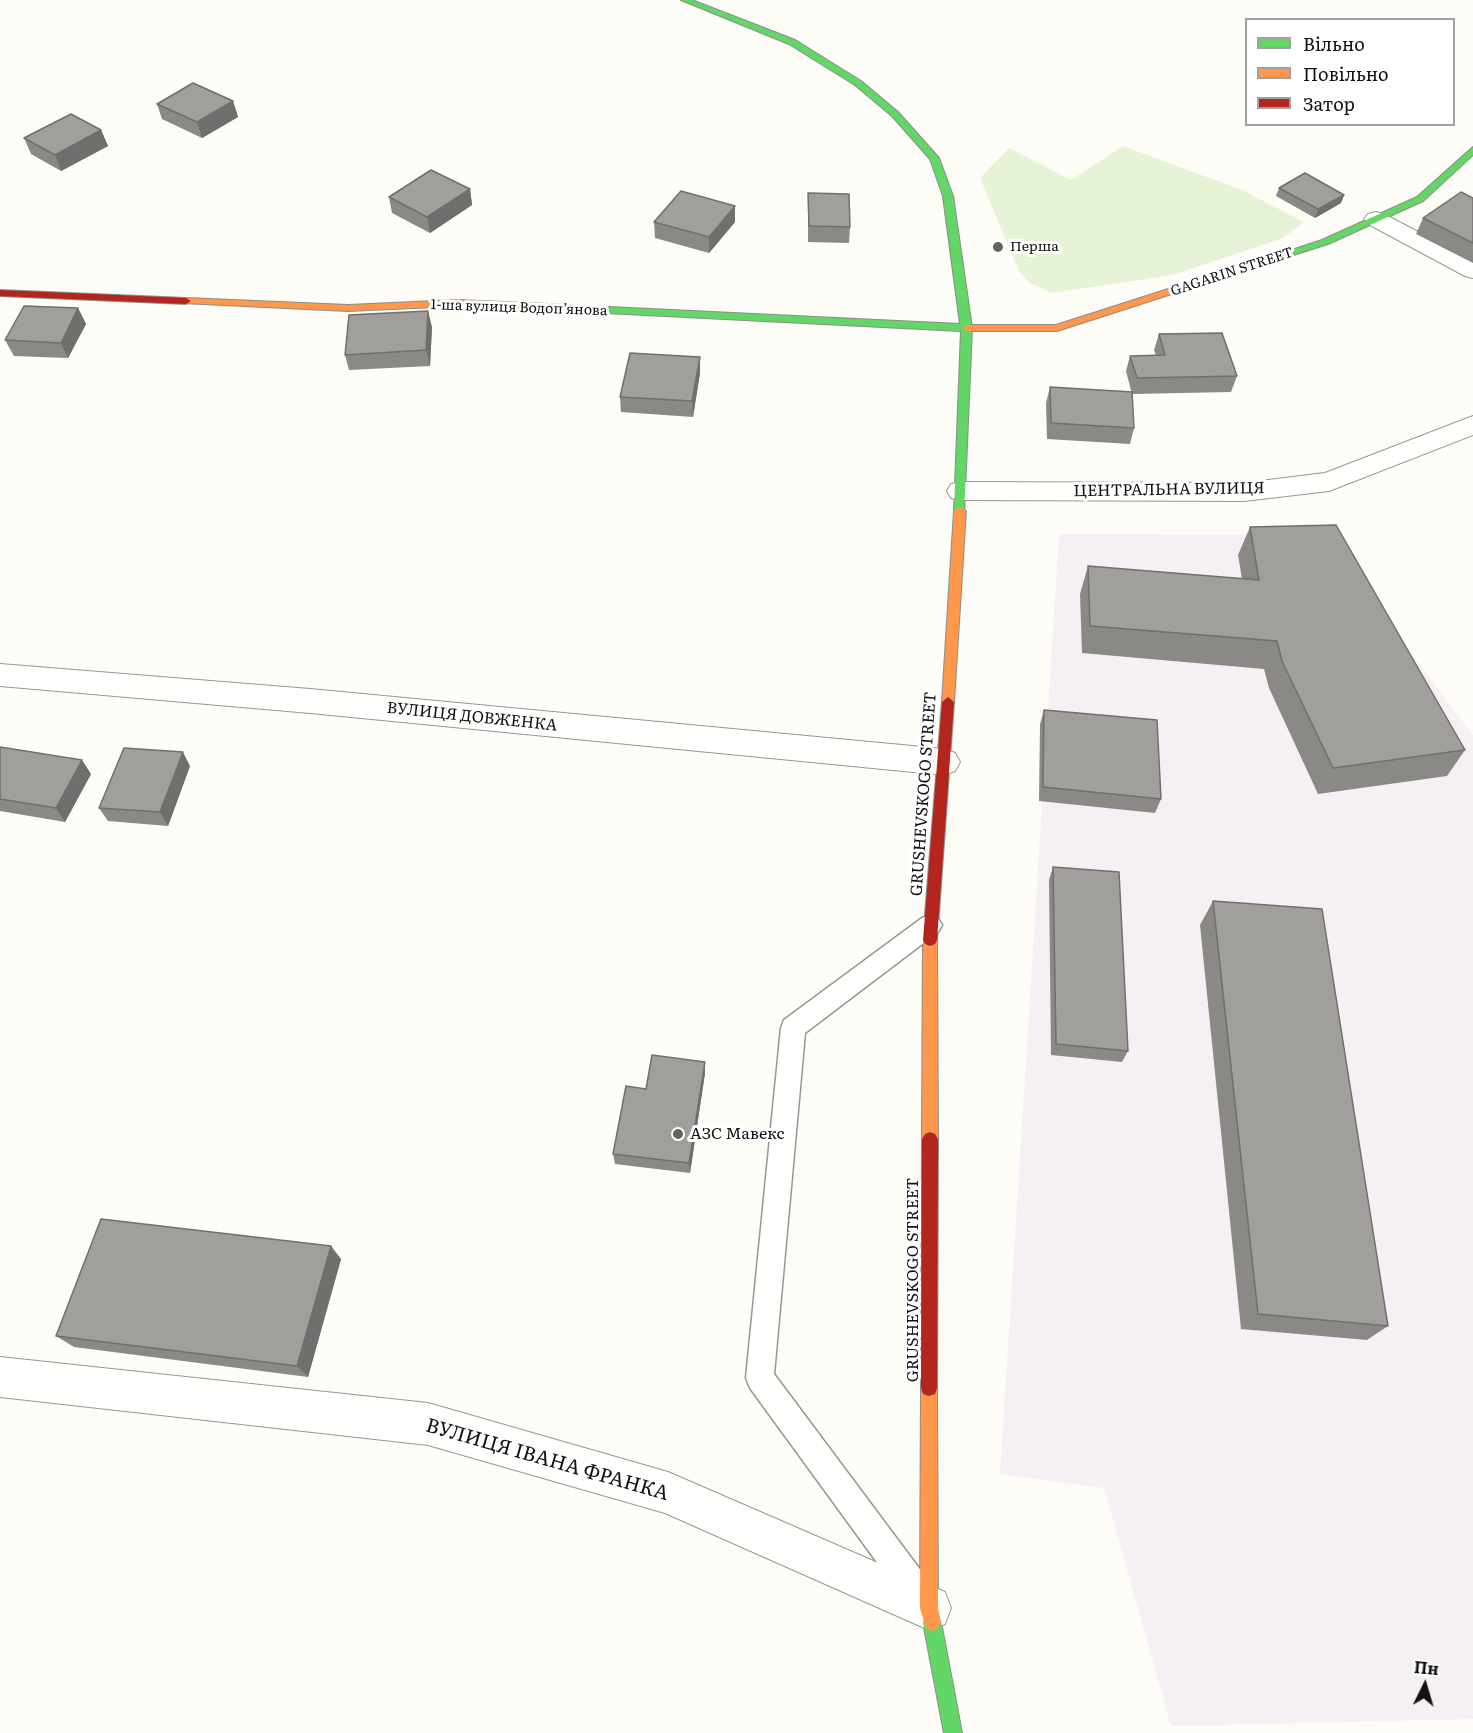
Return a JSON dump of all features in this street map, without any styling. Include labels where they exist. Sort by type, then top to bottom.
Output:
[{"type":"main road","name":"GRUSHEVSKOGO STREET","points":[[685,0],[792,42],[858,83],[895,114],[934,158],[948,196],[966,328],[961,491],[944,762],[930,925],[929,1608],[953,1733]]},
{"type":"main road","name":"GAGARIN STREET","points":[[966,328],[1057,328],[1325,242],[1420,199],[1473,150]]},
{"type":"main road","name":"1-ша вулиця Водопʼянова","points":[[0,293],[348,308],[458,303],[966,328]]},
{"type":"street","points":[[1376,219],[1473,271]]},
{"type":"street","name":"ЦЕНТРАЛЬНА ВУЛИЦЯ","points":[[961,491],[1244,492],[1329,482],[1473,425]]},
{"type":"street","name":"ВУЛИЦЯ ДОВЖЕНКА","points":[[0,675],[321,702],[944,762]]},
{"type":"street","name":"ВУЛИЦЯ ІВАНА ФРАНКА","points":[[0,1377],[428,1424],[668,1493],[929,1608]]},
{"type":"lane","points":[[929,1608],[760,1378],[793,1028],[930,925]]},
{"type":"shaded area","points":[[1059,534],[1321,535],[1473,735],[1473,1719],[1171,1726],[1104,1488],[1000,1474]]},
{"type":"green space","points":[[1123,146],[1242,190],[1304,222],[1283,238],[1173,275],[1052,293],[1030,283],[1019,271],[980,178],[1009,148],[1071,180]]},
{"type":"building","points":[[193,83],[233,101],[197,122],[157,104]]},
{"type":"building","points":[[71,114],[101,130],[55,155],[24,138]]},
{"type":"building","points":[[431,170],[470,189],[427,217],[389,197]]},
{"type":"building","points":[[1305,173],[1344,195],[1318,209],[1279,188]]},
{"type":"building","points":[[681,191],[735,206],[709,237],[654,222]]},
{"type":"building","points":[[1461,192],[1473,198],[1473,243],[1423,218]]},
{"type":"building","points":[[808,193],[849,194],[850,227],[809,226]]},
{"type":"building","points":[[24,306],[78,308],[61,343],[5,340]]},
{"type":"building","points":[[428,311],[426,350],[345,355],[349,315]]},
{"type":"building","points":[[1222,333],[1237,376],[1137,378],[1130,356],[1165,355],[1159,334]]},
{"type":"building","points":[[630,353],[700,357],[692,401],[620,397]]},
{"type":"building","points":[[1050,387],[1132,392],[1134,428],[1051,423]]},
{"type":"building","points":[[1336,525],[1465,750],[1333,768],[1282,661],[1277,641],[1090,626],[1088,566],[1259,580],[1250,527]]},
{"type":"building","points":[[1044,710],[1157,720],[1161,799],[1043,787]]},
{"type":"building","points":[[0,747],[82,760],[56,808],[0,799]]},
{"type":"building","points":[[124,748],[183,752],[160,812],[99,808]]},
{"type":"building","points":[[1053,867],[1119,872],[1128,1051],[1056,1044]]},
{"type":"building","points":[[1213,901],[1322,909],[1388,1326],[1258,1314]]},
{"type":"building","points":[[652,1055],[705,1062],[689,1163],[613,1154],[626,1086],[646,1089]]},
{"type":"building","points":[[101,1219],[331,1246],[297,1366],[56,1336]]},
{"type":"traffic: fast","points":[[685,0],[792,42],[858,83],[895,114],[934,158],[948,196],[966,328],[960,511]]},
{"type":"traffic: fast","points":[[1212,278],[1325,242],[1420,199],[1473,150]]},
{"type":"traffic: fast","points":[[547,307],[967,328]]},
{"type":"traffic: fast","points":[[932,1622],[953,1733]]},
{"type":"traffic: slow","points":[[967,328],[1057,328],[1212,278]]},
{"type":"traffic: slow","points":[[186,301],[348,308],[458,303],[547,307]]},
{"type":"traffic: slow","points":[[948,702],[960,511]]},
{"type":"traffic: slow","points":[[930,940],[930,1139]]},
{"type":"traffic: slow","points":[[929,1388],[929,1608],[932,1622]]},
{"type":"traffic: jam","points":[[0,293],[186,301]]},
{"type":"traffic: jam","points":[[930,940],[948,702]]},
{"type":"traffic: jam","points":[[929,1388],[930,1139]]},
{"type":"place","name":"Перша","points":[[998,247]]},
{"type":"place","name":"АЗС Мавекс","points":[[678,1134]]}]
